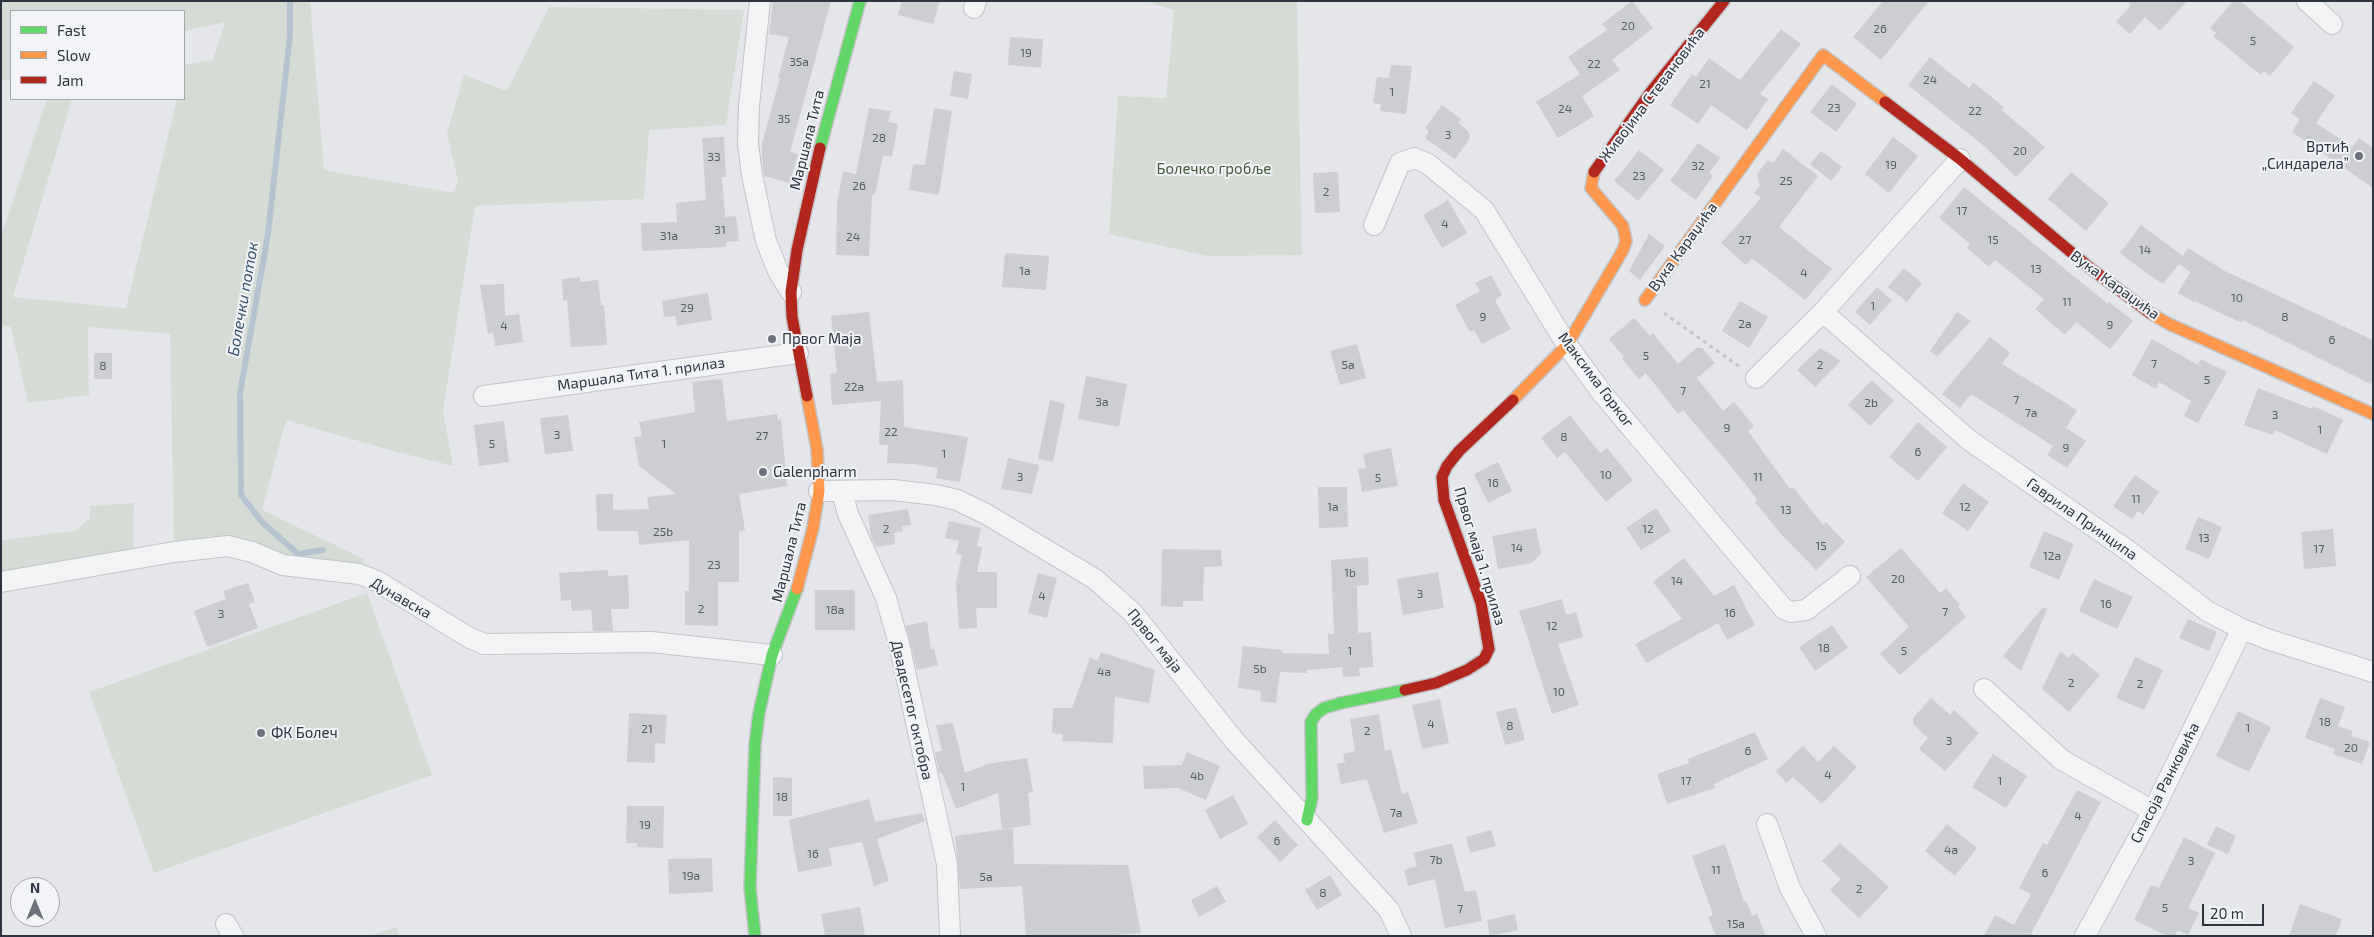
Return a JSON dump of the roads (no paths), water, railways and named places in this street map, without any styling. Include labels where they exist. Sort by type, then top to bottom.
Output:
[{"type":"street","points":[[760,1],[749,106],[751,167],[759,216],[766,241],[778,271],[791,292]]},
{"type":"street","name":"Маршала Тита","points":[[755,936],[750,888],[755,744],[764,686],[772,656],[793,602],[813,528],[819,491],[817,449],[792,317],[791,292],[797,250],[818,154],[860,1]]},
{"type":"street","name":"Живојина Стевановића","points":[[1567,345],[1623,250],[1626,241],[1623,226],[1591,188],[1592,176],[1650,93],[1724,1]]},
{"type":"street","points":[[2308,1],[2332,24]]},
{"type":"street","name":"Вука Караџића","points":[[1645,300],[1823,55],[1960,159],[2090,268],[2144,309],[2169,324],[2373,414]]},
{"type":"street","name":"Максима Горког","points":[[1374,225],[1400,163],[1414,158],[1428,164],[1484,210],[1567,345],[1602,393],[1784,608],[1791,612],[1806,610],[1850,576]]},
{"type":"street","points":[[1756,378],[1823,312],[1960,159]]},
{"type":"street","name":"Гаврила Принципа","points":[[1823,312],[1969,440],[2130,552],[2207,611],[2242,629],[2270,640],[2373,672]]},
{"type":"street","name":"Првог маја 1. прилаз","points":[[1307,820],[1312,798],[1311,722],[1316,714],[1324,708],[1341,703],[1436,683],[1467,670],[1484,659],[1489,649],[1481,603],[1444,500],[1442,477],[1447,466],[1459,451],[1548,366],[1567,345]]},
{"type":"street","name":"Маршала Тита 1. прилаз","points":[[484,396],[798,353]]},
{"type":"street","name":"Првог маја","points":[[819,491],[910,491],[956,500],[986,514],[1095,579],[1133,613],[1234,739],[1389,910],[1401,936]]},
{"type":"street","name":"Двадесетог октобра","points":[[842,492],[848,514],[886,598],[899,644],[946,864],[950,936]]},
{"type":"street","name":"Дунавска","points":[[1,582],[174,552],[228,546],[252,552],[283,565],[359,574],[377,581],[468,637],[484,644],[651,642],[772,656]]},
{"type":"street","name":"Спасоја Ранковића","points":[[2085,936],[2152,811],[2242,629]]},
{"type":"street","points":[[1984,689],[2062,760],[2152,811]]},
{"type":"street","points":[[1767,824],[1790,888],[1816,936]]},
{"type":"waterway","name":"Болечки поток","points":[[290,1],[290,35],[268,234],[240,393],[241,495],[262,522],[298,554],[323,550]]},
{"type":"place","name":"Вртић „Синдарела”","points":[[2359,156]]},
{"type":"place","name":"Првог Маја","points":[[772,339]]},
{"type":"place","name":"Galenpharm","points":[[763,472]]},
{"type":"place","name":"ФК Болеч","points":[[261,733]]},
{"type":"park label","name":"Болечко гробље","points":[[1214,169]]}]
